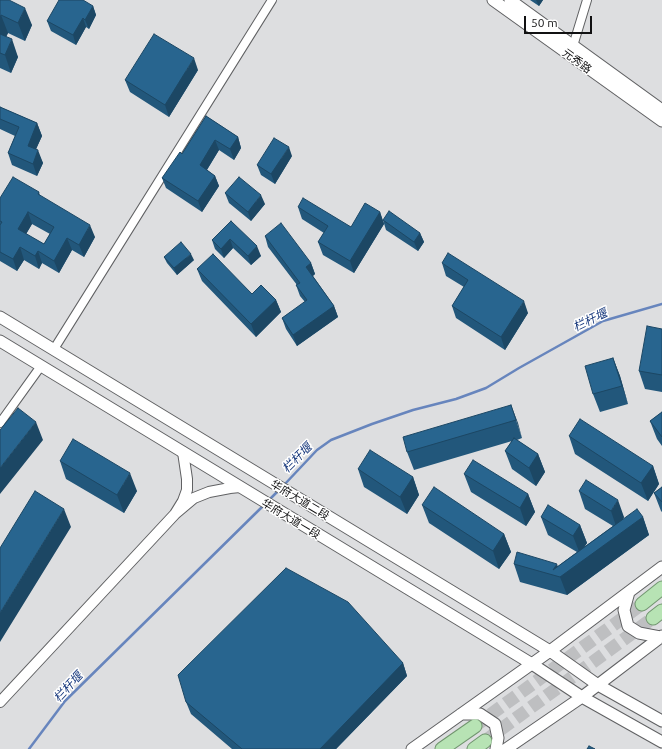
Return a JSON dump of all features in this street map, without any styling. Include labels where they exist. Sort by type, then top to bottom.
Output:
[{"type":"highway","points":[[642,604],[662,588]]},
{"type":"highway","points":[[442,749],[476,726]]},
{"type":"highway","points":[[474,749],[485,741]]},
{"type":"main road","name":"元秀路","points":[[493,0],[662,110]]},
{"type":"main road","name":"元秀路","points":[[510,0],[662,121]]},
{"type":"main road","name":"华府大道二段","points":[[0,317],[550,651],[598,685]]},
{"type":"main road","name":"华府大道一段","points":[[0,341],[532,664],[582,697],[662,742]]},
{"type":"main road","points":[[412,749],[550,651],[662,567]]},
{"type":"main road","points":[[629,592],[624,610],[628,626],[639,633],[661,636]]},
{"type":"main road","points":[[506,749],[582,697],[661,636]]},
{"type":"main road","points":[[598,685],[662,721]]},
{"type":"main road","points":[[461,714],[480,714],[495,724],[498,738],[496,749]]},
{"type":"street","points":[[54,349],[272,0]]},
{"type":"street","points":[[571,50],[587,0]]},
{"type":"street","points":[[0,423],[41,366]]},
{"type":"street","points":[[175,514],[183,501],[186,490],[187,479],[183,452]]},
{"type":"street","points":[[0,702],[175,514],[194,498],[209,492],[230,488],[240,488]]},
{"type":"building","points":[[0,0],[9,0],[25,8],[18,23],[1,15],[0,18]]},
{"type":"building","points":[[59,0],[83,0],[93,6],[85,20],[83,18],[73,35],[47,21]]},
{"type":"building","points":[[0,34],[12,39],[5,55],[0,53]]},
{"type":"building","points":[[154,34],[194,58],[165,105],[125,80]]},
{"type":"building","points":[[0,107],[37,123],[28,146],[38,150],[33,164],[8,153],[19,127],[0,119]]},
{"type":"building","points":[[206,116],[238,137],[230,149],[215,140],[200,165],[215,176],[198,201],[162,178],[180,152],[182,154]]},
{"type":"building","points":[[274,138],[289,147],[271,174],[257,165]]},
{"type":"building","points":[[13,177],[39,192],[38,194],[90,225],[79,245],[67,238],[54,261],[38,251],[35,256],[20,247],[13,259],[0,252],[0,225],[2,222],[0,221],[0,198]],"holes":[[[28,212],[54,227],[44,244],[18,229]]]},
{"type":"building","points":[[239,177],[261,195],[248,212],[225,193]]},
{"type":"building","points":[[303,198],[351,227],[365,203],[380,212],[350,261],[318,242],[328,226],[298,207]]},
{"type":"building","points":[[389,211],[420,233],[414,242],[383,220]]},
{"type":"building","points":[[231,221],[257,246],[248,256],[230,239],[221,249],[212,240]]},
{"type":"building","points":[[281,223],[311,263],[306,267],[334,306],[293,335],[282,318],[307,300],[296,285],[300,283],[265,236]]},
{"type":"building","points":[[181,242],[191,254],[174,268],[164,257]]},
{"type":"building","points":[[448,253],[524,301],[501,337],[452,306],[468,280],[442,263]]},
{"type":"building","points":[[213,254],[252,294],[261,285],[276,300],[251,324],[197,269]]},
{"type":"building","points":[[647,326],[662,329],[662,375],[639,371]]},
{"type":"building","points":[[613,358],[622,386],[593,394],[585,366]]},
{"type":"building","points":[[511,405],[516,420],[407,452],[403,437]]},
{"type":"building","points":[[18,408],[36,422],[0,468],[0,430]]},
{"type":"building","points":[[662,412],[662,437],[650,421]]},
{"type":"building","points":[[580,419],[653,466],[641,483],[569,436]]},
{"type":"building","points":[[514,438],[538,454],[529,468],[505,451]]},
{"type":"building","points":[[73,439],[130,473],[117,495],[60,461]]},
{"type":"building","points":[[370,450],[413,477],[400,497],[358,469]]},
{"type":"building","points":[[473,460],[528,494],[520,508],[464,474]]},
{"type":"building","points":[[586,480],[618,500],[611,511],[579,491]]},
{"type":"building","points":[[434,487],[504,534],[493,551],[422,505]]},
{"type":"building","points":[[662,487],[662,502],[654,493]]},
{"type":"building","points":[[35,491],[64,509],[0,613],[0,548]]},
{"type":"building","points":[[548,505],[580,525],[573,536],[541,517]]},
{"type":"building","points":[[637,509],[643,517],[560,577],[514,564],[517,552],[557,564],[553,570]]},
{"type":"building","points":[[286,568],[348,602],[403,663],[320,749],[242,749],[186,702],[178,675]]},
{"type":"building","points":[[589,746],[595,749],[587,749]]},
{"type":"waterway","name":"栏杆堰","points":[[284,485],[317,450],[331,440],[413,410],[456,399],[486,388],[603,321],[662,304]]},
{"type":"waterway","name":"栏杆堰","points":[[268,501],[279,490]]},
{"type":"waterway","name":"栏杆堰","points":[[29,749],[65,701],[263,506]]},
{"type":"tunnel","points":[[475,726],[642,604]]},
{"type":"tunnel","points":[[485,741],[653,618]]}]
